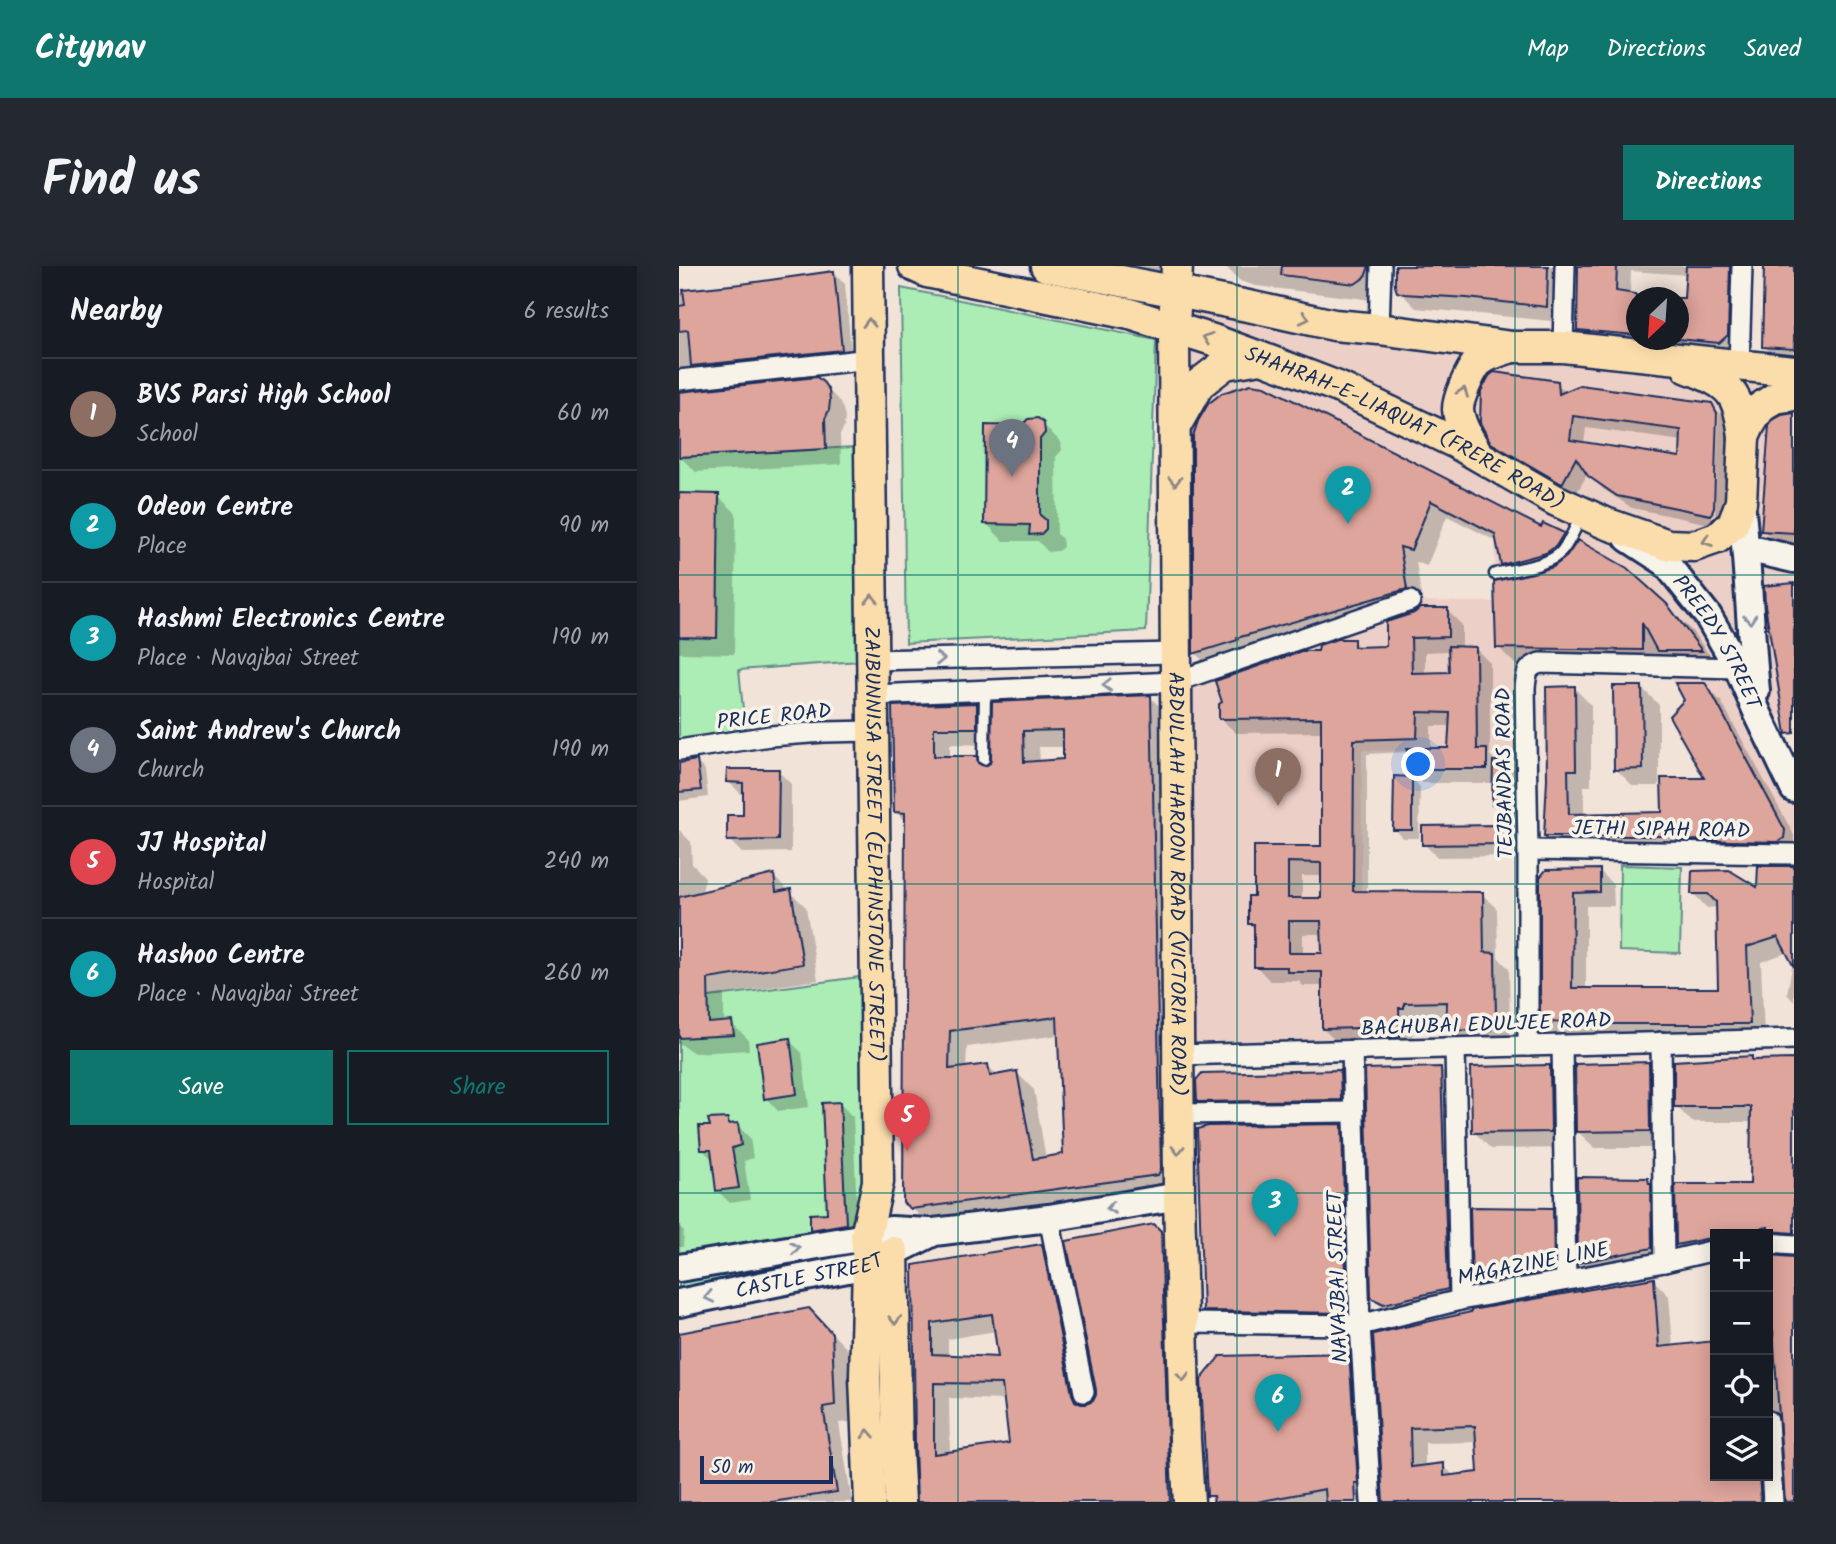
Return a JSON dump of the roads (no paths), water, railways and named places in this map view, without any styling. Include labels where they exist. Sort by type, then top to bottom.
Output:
[{"type":"main road","name":"ZAIBUNNISA STREET (ELPHINSTONE STREET)","points":[[869,266],[880,1246],[865,1377],[870,1502]]},
{"type":"main road","name":"SHAHRAH-E-LIAQUAT (FRERE ROAD)","points":[[914,266],[1130,314],[1262,358],[1338,387],[1458,444],[1555,500],[1594,518],[1668,545],[1693,546],[1717,538],[1733,524],[1741,502],[1744,437],[1760,408],[1775,398],[1794,395]]},
{"type":"main road","points":[[1046,266],[1176,279],[1253,307],[1334,325],[1512,347],[1563,347],[1623,352],[1794,371]]},
{"type":"main road","name":"ABDULLAH HAROON ROAD (VICTORIA ROAD)","points":[[1176,279],[1174,327],[1178,1196],[1189,1502]]},
{"type":"main road","points":[[1478,455],[1463,428],[1458,408],[1464,387],[1477,363],[1490,354],[1512,347]]},
{"type":"main road","points":[[1623,352],[1686,367],[1713,377],[1731,391],[1741,413],[1744,437]]},
{"type":"main road","points":[[1176,426],[1199,384],[1226,364],[1262,358]]},
{"type":"main road","points":[[880,1246],[900,1502]]},
{"type":"street","points":[[1379,329],[1381,266]]},
{"type":"street","points":[[1563,347],[1565,266]]},
{"type":"street","points":[[1739,366],[1742,266]]},
{"type":"street","points":[[679,380],[870,359]]},
{"type":"street","points":[[1741,502],[1758,714]]},
{"type":"street","name":"PREEDY STREET","points":[[1594,518],[1664,562],[1708,616],[1738,668],[1794,789]]},
{"type":"street","points":[[1746,548],[1794,559]]},
{"type":"street","points":[[874,695],[985,691],[1175,668],[1411,601]]},
{"type":"street","points":[[872,660],[1175,668]]},
{"type":"street","name":"TEJBANDAS ROAD","points":[[1528,1046],[1528,850],[1524,687],[1527,673],[1532,666],[1540,663],[1738,668]]},
{"type":"street","name":"PRICE ROAD","points":[[679,750],[770,736],[873,731]]},
{"type":"street","name":"JETHI SIPAH ROAD","points":[[1528,850],[1794,854]]},
{"type":"street","name":"BACHUBAI EDULJEE ROAD","points":[[1178,1055],[1794,1039]]},
{"type":"street","points":[[1661,1042],[1664,1262]]},
{"type":"street","points":[[1562,1045],[1566,1280]]},
{"type":"street","points":[[1455,1048],[1460,1300]]},
{"type":"street","name":"NAVAJBAI STREET","points":[[1352,1051],[1360,1325],[1371,1502]]},
{"type":"street","points":[[1178,1114],[1354,1112]]},
{"type":"street","name":"CASTLE STREET","points":[[679,1303],[775,1283],[880,1246],[934,1232],[1049,1218],[1178,1196]]},
{"type":"street","points":[[1049,1218],[1084,1392]]},
{"type":"street","points":[[1773,1243],[1794,1245]]},
{"type":"street","points":[[679,1268],[763,1254],[880,1246]]},
{"type":"street","name":"MAGAZINE LINE","points":[[1182,1323],[1360,1325],[1460,1300],[1710,1251]]},
{"type":"street","points":[[763,1254],[775,1283]]},
{"type":"street","points":[[1772,1481],[1773,1502]]},
{"type":"lane","points":[[1495,574],[1553,558],[1594,518]]},
{"type":"lane","points":[[984,759],[985,691]]},
{"type":"place","name":"Saint Andrew's Church","points":[[1012,477]]},
{"type":"place","name":"Odeon Centre","points":[[1348,524]]},
{"type":"place","name":"BVS Parsi High School","points":[[1278,806]]},
{"type":"place","name":"JJ Hospital","points":[[907,1151]]},
{"type":"place","name":"Hashmi Electronics Centre","points":[[1275,1237]]},
{"type":"place","name":"Hashoo Centre","points":[[1278,1432]]}]
